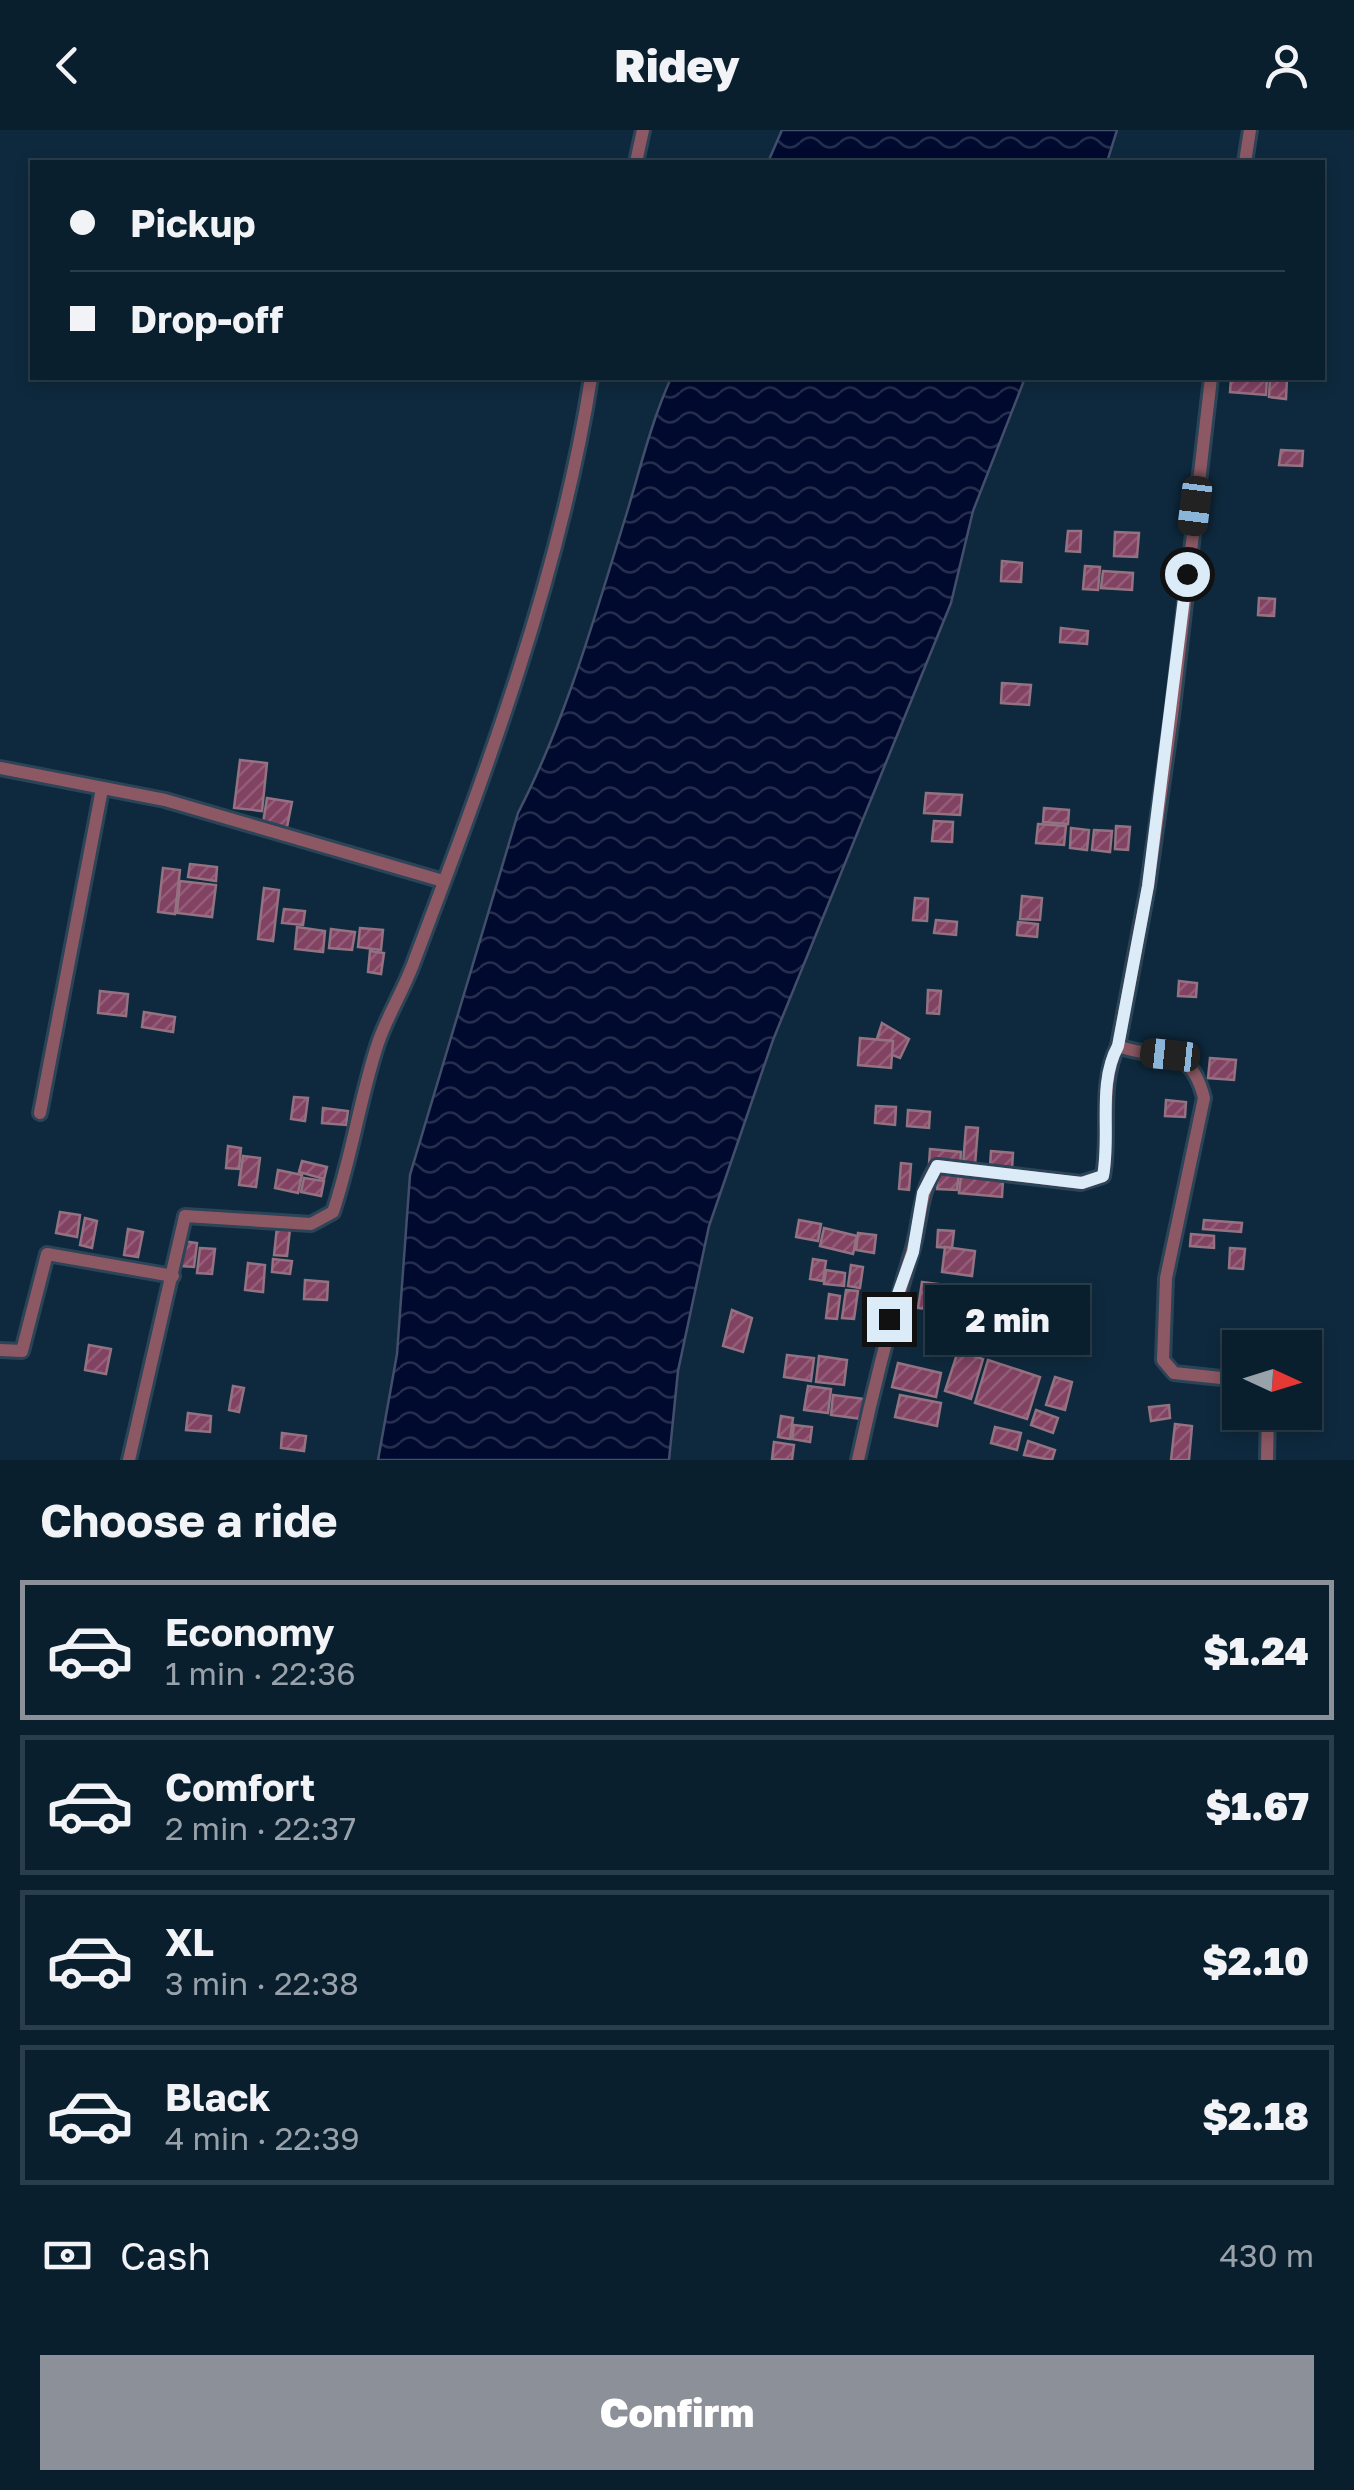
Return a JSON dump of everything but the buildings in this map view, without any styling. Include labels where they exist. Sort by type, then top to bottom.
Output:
[{"type":"street","points":[[636,160],[643,130]]},
{"type":"street","points":[[1246,160],[1250,130]]},
{"type":"street","points":[[129,1460],[185,1216],[311,1224],[333,1212],[354,1148],[378,1044],[414,962],[520,662],[561,516],[590,380]]},
{"type":"street","points":[[858,1460],[889,1319],[913,1252],[928,1179],[937,1166],[1082,1183],[1103,1176],[1109,1146],[1109,1062],[1118,1046],[1148,886],[1170,735],[1211,380]]},
{"type":"street","points":[[0,768],[198,809],[443,881]]},
{"type":"street","points":[[40,1113],[102,789]]},
{"type":"street","points":[[1118,1046],[1185,1060],[1194,1070],[1204,1098],[1166,1278],[1163,1360],[1174,1372],[1222,1378]]},
{"type":"street","points":[[0,1350],[22,1351],[47,1254],[173,1276]]},
{"type":"street","points":[[1267,1460],[1268,1430]]},
{"type":"water","points":[[782,130],[1117,130],[1108,160],[769,160]]},
{"type":"water","points":[[670,380],[1024,380],[973,511],[951,603],[773,1040],[709,1226],[678,1371],[669,1460],[378,1460],[397,1354],[410,1175],[518,813],[579,664],[652,426]]},
{"type":"route","points":[[889,1319],[913,1252],[923,1193],[937,1166],[1082,1183],[1103,1176],[1109,1146],[1109,1062],[1118,1046],[1148,886],[1187,574]]}]
